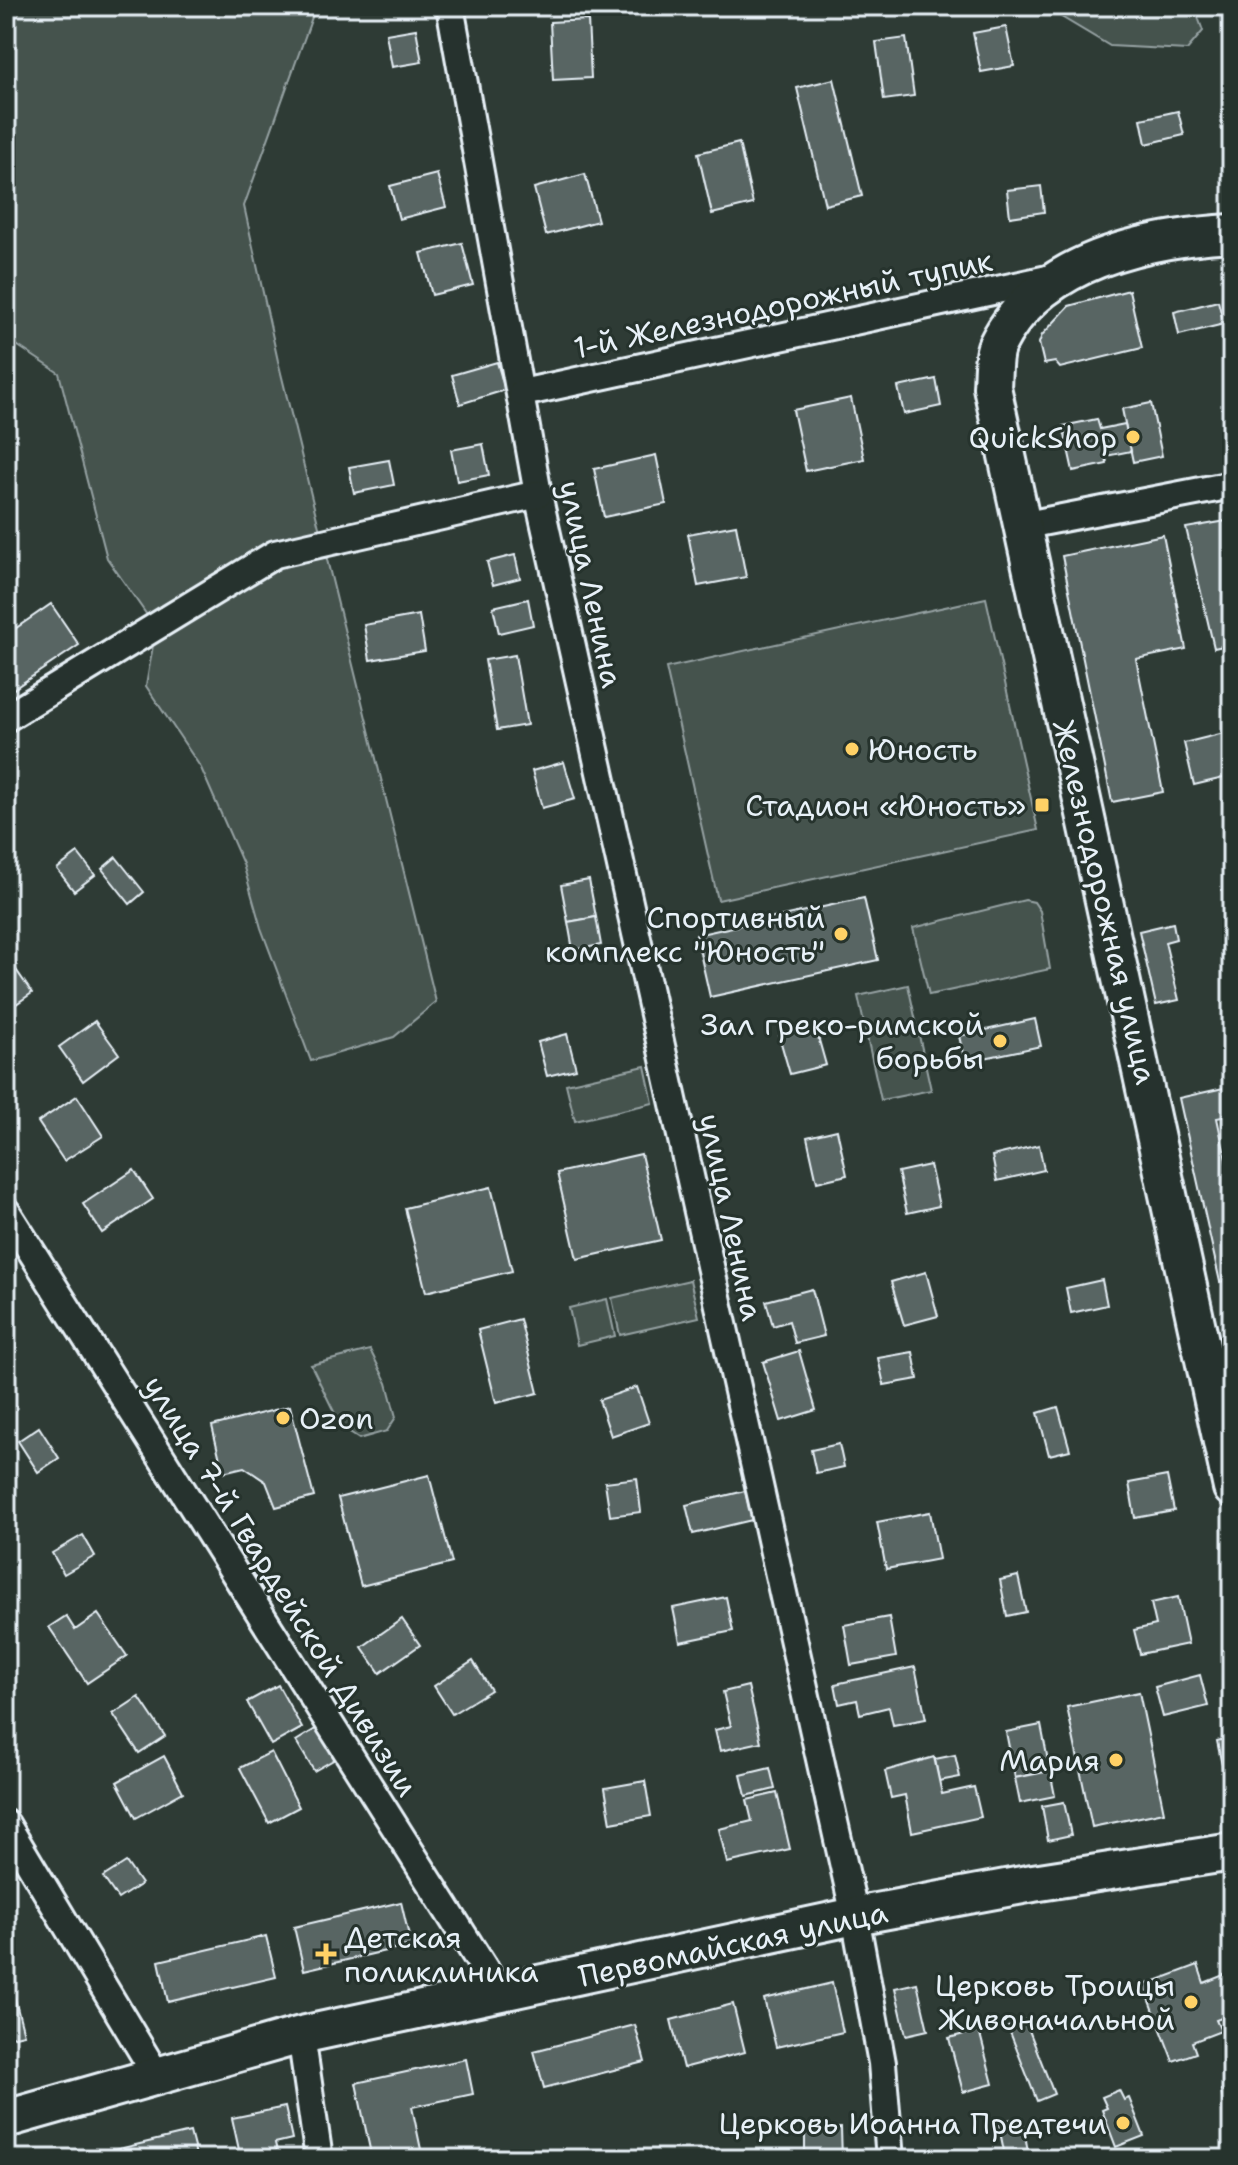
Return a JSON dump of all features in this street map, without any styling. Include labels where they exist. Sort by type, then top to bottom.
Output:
[{"type":"main road","points":[[1057,277],[1102,257],[1232,233]]},
{"type":"main road","name":"Железнодорожная улица","points":[[1057,277],[1035,297],[996,347],[992,396],[1232,1488]]},
{"type":"main road","name":"Первомайская улица","points":[[6,2119],[301,2035],[501,1995],[855,1916],[1033,1883],[1232,1852]]},
{"type":"street","name":"улица Ленина","points":[[450,6],[538,494],[855,1916],[882,2063],[890,2159]]},
{"type":"street","name":"1-й Железнодорожный тупик","points":[[522,393],[1057,277]]},
{"type":"street","points":[[1021,526],[1232,485]]},
{"type":"street","points":[[6,718],[275,554],[538,494]]},
{"type":"street","name":"улица 7-й Гвардейской Дивизии","points":[[6,1211],[501,1995]]},
{"type":"street","points":[[6,1824],[157,2076]]},
{"type":"street","points":[[301,2035],[319,2159]]},
{"type":"shaded area","points":[[6,6],[316,6],[244,206],[278,361],[436,1002],[394,1037],[311,1061],[261,928],[243,864],[201,768],[146,686],[156,628],[107,558],[59,373],[6,338]]},
{"type":"shaded area","points":[[1043,6],[1194,6],[1203,31],[1187,50],[1110,46]]},
{"type":"shaded area","name":"Юность","points":[[986,598],[1038,830],[718,900],[666,668]]},
{"type":"shaded area","points":[[1025,900],[1034,902],[1040,911],[1050,969],[929,995],[913,928]]},
{"type":"shaded area","points":[[908,985],[931,1090],[881,1100],[858,996]]},
{"type":"shaded area","points":[[645,1066],[653,1103],[575,1121],[566,1084]]},
{"type":"shaded area","points":[[690,1280],[699,1317],[620,1335],[612,1298]]},
{"type":"shaded area","points":[[607,1299],[615,1336],[577,1345],[569,1308]]},
{"type":"shaded area","points":[[370,1350],[387,1383],[396,1417],[387,1431],[359,1439],[342,1428],[311,1365]]},
{"type":"building","points":[[785,6],[817,6],[786,11]]},
{"type":"building","points":[[588,20],[591,78],[553,80],[550,22]]},
{"type":"building","points":[[1006,27],[1014,66],[981,72],[973,33]]},
{"type":"building","points":[[416,29],[422,62],[392,67],[386,34]]},
{"type":"building","points":[[906,38],[914,96],[884,100],[876,42]]},
{"type":"building","points":[[834,79],[862,196],[825,205],[797,88]]},
{"type":"building","points":[[1178,111],[1184,135],[1146,144],[1141,119]]},
{"type":"building","points":[[739,143],[753,204],[712,214],[698,153]]},
{"type":"building","points":[[437,174],[446,207],[399,219],[390,186]]},
{"type":"building","points":[[585,174],[598,221],[546,235],[534,188]]},
{"type":"building","points":[[1041,186],[1044,212],[1010,217],[1007,190]]},
{"type":"building","points":[[462,243],[473,285],[432,295],[421,253]]},
{"type":"building","points":[[1129,290],[1142,348],[1060,368],[1055,362],[1044,364],[1039,343],[1042,335],[1069,306]]},
{"type":"building","points":[[1218,301],[1224,324],[1179,335],[1174,312]]},
{"type":"building","points":[[497,362],[505,390],[460,404],[452,375]]},
{"type":"building","points":[[936,379],[941,406],[904,414],[898,387]]},
{"type":"building","points":[[851,398],[864,459],[806,471],[793,410]]},
{"type":"building","points":[[1151,403],[1162,456],[1133,462],[1122,409]]},
{"type":"building","points":[[1097,419],[1100,429],[1125,424],[1131,451],[1106,456],[1107,464],[1073,471],[1063,426]]},
{"type":"building","points":[[483,444],[489,475],[457,481],[451,450]]},
{"type":"building","points":[[656,455],[666,504],[604,517],[594,469]]},
{"type":"building","points":[[389,460],[394,485],[354,493],[349,467]]},
{"type":"building","points":[[1232,520],[1232,644],[1214,648],[1186,528]]},
{"type":"building","points":[[736,525],[746,577],[698,586],[688,534]]},
{"type":"building","points":[[1163,535],[1186,649],[1136,659],[1163,792],[1112,802],[1062,556]]},
{"type":"building","points":[[515,555],[520,578],[493,585],[487,562]]},
{"type":"building","points":[[528,599],[533,625],[499,633],[493,607]]},
{"type":"building","points":[[51,604],[79,645],[6,694],[6,635]]},
{"type":"building","points":[[419,615],[425,651],[370,660],[364,625]]},
{"type":"building","points":[[515,655],[527,725],[497,730],[485,660]]},
{"type":"building","points":[[1232,731],[1232,776],[1194,785],[1184,743]]},
{"type":"building","points":[[564,762],[575,799],[542,808],[532,771]]},
{"type":"building","points":[[78,853],[95,875],[74,891],[57,869]]},
{"type":"building","points":[[116,857],[144,892],[130,904],[102,869]]},
{"type":"building","points":[[589,880],[596,917],[568,922],[561,885]]},
{"type":"building","points":[[864,898],[878,960],[710,997],[696,935]]},
{"type":"building","points":[[596,917],[601,945],[573,950],[568,922]]},
{"type":"building","points":[[1173,923],[1176,939],[1165,942],[1179,1000],[1156,1005],[1139,931]]},
{"type":"building","points":[[6,959],[32,993],[6,1011]]},
{"type":"building","name":"Зал греко-римской борьбы","points":[[1035,1019],[1041,1046],[965,1062],[959,1036]]},
{"type":"building","points":[[95,1021],[119,1054],[83,1081],[59,1047]]},
{"type":"building","points":[[815,1026],[826,1065],[790,1074],[779,1036]]},
{"type":"building","points":[[567,1034],[576,1069],[547,1076],[538,1042]]},
{"type":"building","points":[[1228,1087],[1232,1115],[1217,1118],[1232,1187],[1232,1279],[1220,1282],[1179,1098]]},
{"type":"building","points":[[77,1096],[103,1136],[64,1161],[38,1122]]},
{"type":"building","points":[[837,1130],[847,1175],[817,1182],[807,1137]]},
{"type":"building","points":[[1039,1145],[1044,1170],[997,1181],[992,1156]]},
{"type":"building","points":[[641,1154],[661,1240],[577,1259],[557,1173]]},
{"type":"building","points":[[930,1165],[939,1206],[907,1213],[898,1172]]},
{"type":"building","points":[[134,1170],[153,1199],[102,1233],[83,1204]]},
{"type":"building","points":[[491,1187],[512,1271],[426,1292],[405,1208]]},
{"type":"building","points":[[926,1272],[938,1316],[904,1325],[891,1282]]},
{"type":"building","points":[[1102,1280],[1107,1305],[1071,1313],[1066,1288]]},
{"type":"building","points":[[812,1289],[824,1336],[795,1343],[789,1321],[773,1326],[766,1301]]},
{"type":"building","points":[[520,1319],[538,1393],[496,1403],[478,1330]]},
{"type":"building","points":[[799,1351],[816,1410],[781,1421],[763,1362]]},
{"type":"building","points":[[913,1352],[918,1379],[884,1385],[878,1358]]},
{"type":"building","points":[[637,1387],[649,1423],[611,1436],[599,1400]]},
{"type":"building","points":[[290,1406],[314,1497],[276,1507],[266,1482],[244,1467],[223,1472],[212,1426]]},
{"type":"building","points":[[1058,1407],[1070,1450],[1049,1455],[1038,1413]]},
{"type":"building","points":[[39,1427],[59,1458],[38,1472],[18,1441]]},
{"type":"building","points":[[839,1444],[844,1467],[816,1473],[811,1450]]},
{"type":"building","points":[[429,1475],[452,1563],[361,1586],[338,1498]]},
{"type":"building","points":[[1167,1476],[1174,1511],[1135,1518],[1129,1483]]},
{"type":"building","points":[[637,1478],[641,1512],[610,1516],[605,1482]]},
{"type":"building","points":[[745,1491],[752,1520],[693,1534],[686,1505]]},
{"type":"building","points":[[930,1512],[939,1559],[886,1569],[877,1522]]},
{"type":"building","points":[[83,1535],[95,1556],[64,1574],[52,1553]]},
{"type":"building","points":[[1018,1576],[1026,1612],[1007,1616],[1000,1580]]},
{"type":"building","points":[[726,1597],[733,1631],[680,1642],[673,1608]]},
{"type":"building","points":[[1178,1597],[1188,1644],[1140,1654],[1134,1630],[1156,1625],[1151,1603]]},
{"type":"building","points":[[98,1614],[127,1656],[87,1683],[49,1627],[66,1616],[75,1630]]},
{"type":"building","points":[[889,1617],[896,1657],[851,1665],[844,1625]]},
{"type":"building","points":[[402,1619],[420,1645],[380,1673],[362,1647]]},
{"type":"building","points":[[473,1661],[491,1690],[452,1714],[434,1686]]},
{"type":"building","points":[[915,1667],[926,1719],[893,1725],[889,1707],[860,1714],[857,1700],[839,1704],[835,1684]]},
{"type":"building","points":[[1200,1675],[1208,1706],[1163,1717],[1155,1687]]},
{"type":"building","points":[[278,1685],[302,1728],[271,1745],[247,1702]]},
{"type":"building","points":[[748,1686],[761,1742],[720,1751],[715,1730],[731,1726],[723,1692]]},
{"type":"building","name":"Мария","points":[[1139,1692],[1164,1812],[1092,1827],[1067,1707]]},
{"type":"building","points":[[139,1697],[165,1736],[139,1753],[113,1714]]},
{"type":"building","points":[[1041,1725],[1050,1771],[1015,1778],[1006,1732]]},
{"type":"building","points":[[319,1727],[337,1758],[314,1771],[296,1741]]},
{"type":"building","points":[[1232,1737],[1232,1789],[1227,1790],[1217,1741]]},
{"type":"building","points":[[271,1752],[299,1807],[269,1823],[240,1768]]},
{"type":"building","points":[[955,1755],[960,1777],[939,1781],[935,1759]]},
{"type":"building","points":[[164,1756],[183,1792],[136,1818],[117,1782]]},
{"type":"building","points":[[934,1757],[942,1794],[974,1787],[981,1817],[912,1832],[905,1795],[891,1798],[885,1771]]},
{"type":"building","points":[[770,1768],[775,1789],[746,1796],[741,1775]]},
{"type":"building","points":[[1050,1771],[1055,1796],[1020,1803],[1015,1778]]},
{"type":"building","points":[[645,1781],[651,1816],[611,1823],[605,1788]]},
{"type":"building","points":[[777,1793],[790,1849],[727,1863],[719,1829],[752,1821],[747,1800]]},
{"type":"building","points":[[1064,1802],[1071,1835],[1048,1840],[1042,1806]]},
{"type":"building","points":[[126,1862],[141,1884],[118,1899],[103,1877]]},
{"type":"building","points":[[401,1902],[411,1945],[304,1970],[294,1927]]},
{"type":"building","points":[[266,1936],[276,1977],[168,2002],[159,1961]]},
{"type":"building","name":"Церковь Троицы Живоначальной","points":[[1198,1965],[1204,1983],[1226,1974],[1232,1990],[1232,2014],[1216,2020],[1221,2031],[1192,2042],[1196,2053],[1173,2061],[1144,1985]]},
{"type":"building","points":[[832,1983],[843,2032],[776,2047],[764,1999]]},
{"type":"building","points":[[917,1983],[928,2030],[906,2035],[895,1988]]},
{"type":"building","points":[[13,1992],[24,2034],[6,2038],[6,1994]]},
{"type":"building","points":[[733,2004],[745,2052],[683,2068],[671,2020]]},
{"type":"building","points":[[1025,2020],[1054,2094],[1037,2101],[1008,2027]]},
{"type":"building","points":[[635,2025],[645,2062],[544,2088],[534,2051]]},
{"type":"building","points":[[979,2030],[993,2084],[963,2092],[949,2038]]},
{"type":"building","points":[[466,2059],[473,2094],[412,2107],[423,2159],[372,2159],[356,2083]]},
{"type":"building","points":[[1232,2089],[1232,2127],[1230,2128],[1221,2091]]},
{"type":"building","name":"Церковь Иоанна Предтечи","points":[[1119,2090],[1124,2100],[1129,2098],[1144,2136],[1116,2147],[1102,2110],[1107,2108],[1102,2097]]},
{"type":"building","points":[[285,2107],[292,2139],[275,2143],[279,2159],[241,2159],[232,2118]]},
{"type":"building","points":[[1022,2117],[1028,2152],[1005,2156],[998,2122]]},
{"type":"building","points":[[841,2128],[842,2159],[805,2159],[805,2129]]},
{"type":"building","points":[[190,2132],[197,2159],[77,2159]]},
{"type":"place","name":"QuickShop","points":[[1133,437]]},
{"type":"place","name":"Юность","points":[[852,749]]},
{"type":"place","name":"Стадион «Юность»","points":[[1042,805]]},
{"type":"place","name":"Спортивный комплекс \"Юность\"","points":[[841,934]]},
{"type":"place","name":"Зал греко-римской борьбы","points":[[1000,1041]]},
{"type":"place","name":"Ozon","points":[[283,1418]]},
{"type":"place","name":"Мария","points":[[1116,1760]]},
{"type":"place","name":"Детская поликлиника","points":[[326,1954]]},
{"type":"place","name":"Церковь Троицы Живоначальной","points":[[1191,2002]]},
{"type":"place","name":"Церковь Иоанна Предтечи","points":[[1123,2123]]}]
